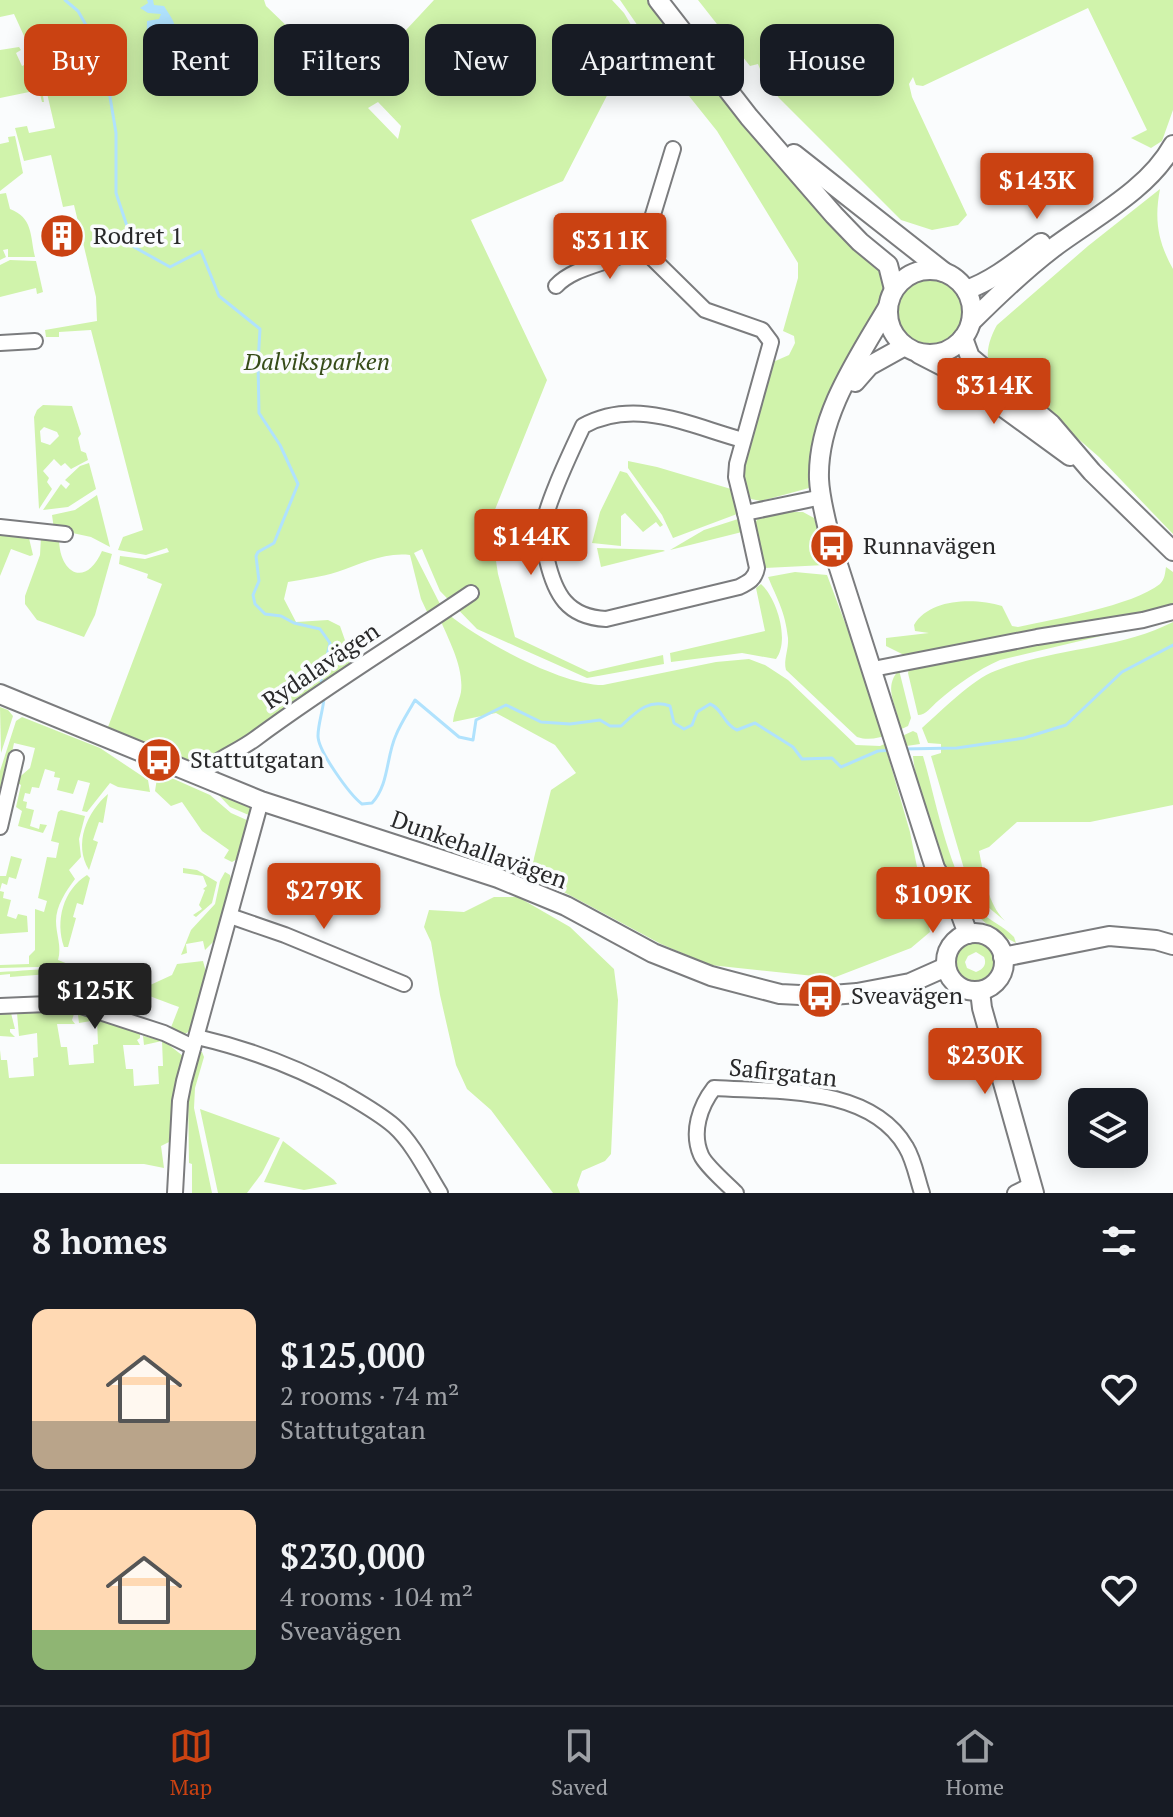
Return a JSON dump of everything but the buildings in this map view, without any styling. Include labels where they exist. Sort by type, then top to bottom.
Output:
[{"type":"street","points":[[658,0],[749,117],[834,215],[888,265],[891,329],[910,348],[956,373],[1092,472]]},
{"type":"street","points":[[749,117],[966,290],[971,306],[967,330],[970,357],[1051,424],[1092,472],[1173,551]]},
{"type":"street","points":[[819,478],[853,385],[869,366],[910,348],[929,354],[943,352],[1016,278],[1127,194],[1173,145]]},
{"type":"street","points":[[556,286],[567,274],[610,262],[640,246],[648,231],[673,149]]},
{"type":"street","points":[[966,290],[1127,194]]},
{"type":"street","points":[[640,246],[705,310],[762,330],[771,342],[743,440],[736,477],[756,575],[739,587],[606,619],[592,618],[567,604],[554,586],[543,529],[583,426],[605,416],[636,412],[655,414],[743,440]]},
{"type":"street","points":[[944,273],[928,270],[917,272],[902,281],[891,298],[847,379],[827,425],[819,478],[832,546],[935,868],[958,907],[968,934]]},
{"type":"street","points":[[0,343],[35,341]]},
{"type":"street","points":[[745,513],[822,497]]},
{"type":"street","points":[[0,527],[65,534]]},
{"type":"street","name":"Rydalavägen","points":[[199,777],[214,762],[244,747],[339,678],[471,593]]},
{"type":"street","points":[[873,669],[1173,612]]},
{"type":"street","name":"Dunkehallavägen","points":[[0,694],[261,801],[498,878],[566,906],[653,953],[711,976],[780,994],[857,993],[910,983],[946,967]]},
{"type":"street","points":[[0,827],[16,758]]},
{"type":"street","points":[[175,1193],[180,1101],[261,801]]},
{"type":"street","points":[[230,916],[404,984]]},
{"type":"street","points":[[976,933],[991,939],[1003,957],[999,978],[980,991],[960,988],[953,982],[946,967],[950,947],[968,934],[976,933]]},
{"type":"street","points":[[1003,957],[1109,936],[1156,940],[1173,945]]},
{"type":"street","points":[[980,991],[1027,1190]]},
{"type":"street","points":[[0,1006],[72,1003],[195,1042],[241,1047],[271,1058],[362,1104],[395,1127],[440,1193]]},
{"type":"street","name":"Safirgatan","points":[[736,1193],[701,1156],[699,1113],[714,1088],[829,1097],[870,1112],[889,1127],[906,1147],[922,1193]]},
{"type":"green space","name":"Dalviksparken","points":[[0,0],[264,0],[266,6],[285,24],[274,24],[274,96],[409,96],[409,27],[434,0],[612,0],[631,24],[552,24],[552,96],[607,96],[563,181],[471,220],[547,380],[490,522],[498,574],[515,637],[589,672],[663,655],[664,664],[587,678],[477,629],[440,591],[422,549],[414,553],[441,606],[429,616],[421,599],[410,555],[382,557],[331,574],[288,582],[284,599],[296,622],[328,620],[340,626],[350,666],[248,738],[206,759],[191,761],[108,727],[162,584],[147,578],[148,574],[119,564],[120,556],[145,559],[169,552],[167,548],[146,555],[118,550],[123,537],[143,530],[91,330],[59,332],[59,337],[46,337],[45,330],[97,321],[96,297],[74,205],[63,207],[51,155],[24,161],[15,128],[27,126],[29,133],[55,128],[48,96],[127,96],[127,24],[24,24],[24,36],[14,14],[0,17]],"holes":[[[378,102],[401,126],[398,139],[368,108]]]},
{"type":"green space","points":[[620,0],[650,0],[671,24],[637,24]]},
{"type":"green space","points":[[698,0],[1173,0],[1173,110],[1162,141],[1151,148],[1131,138],[1147,130],[1088,8],[923,86],[916,85],[913,77],[909,84],[912,97],[967,215],[958,225],[932,230],[901,220],[777,96],[894,96],[894,24],[760,24],[760,69],[758,64],[750,66],[744,58],[744,24],[717,24]]},
{"type":"green space","name":"Dalviksparken","points":[[19,47],[21,50],[16,53],[22,66],[24,93],[0,98],[0,50]]},
{"type":"green space","points":[[689,96],[733,96],[881,267],[884,278],[882,292],[809,488],[761,501],[751,499],[743,484],[742,467],[773,362],[789,355],[795,343],[794,336],[783,331],[798,278],[798,263],[717,131]]},
{"type":"green space","points":[[15,136],[23,173],[0,191],[0,144],[9,142],[8,137]]},
{"type":"green space","points":[[1160,189],[1157,211],[1159,230],[1173,269],[1173,534],[1099,457],[988,357],[997,325]]},
{"type":"green space","points":[[6,193],[10,209],[27,222],[35,257],[8,257],[8,249],[3,250],[6,257],[0,260],[0,194]]},
{"type":"green space","points":[[10,260],[36,261],[43,292],[37,294],[36,288],[0,297],[0,265]]},
{"type":"green space","points":[[930,277],[954,287],[964,311],[954,335],[930,345],[906,335],[896,311],[906,287]]},
{"type":"green space","points":[[43,405],[72,406],[81,434],[78,438],[81,451],[86,453],[88,460],[71,469],[65,463],[61,466],[54,459],[43,471],[52,489],[39,509],[34,417]],"holes":[[[44,427],[57,432],[59,436],[50,445],[41,442],[40,431]]]},
{"type":"green space","points":[[628,461],[731,489],[737,514],[673,538],[662,515],[628,468]]},
{"type":"green space","points":[[89,463],[96,489],[68,507],[43,510],[61,484],[66,489],[70,484],[65,480],[80,466]]},
{"type":"green space","points":[[620,471],[627,473],[663,525],[660,527],[656,522],[643,532],[625,513],[621,516],[621,546],[592,543],[600,512]]},
{"type":"green space","points":[[97,495],[110,547],[91,537],[54,529],[52,515],[75,510]]},
{"type":"green space","points":[[803,512],[814,518],[827,557],[825,565],[765,568],[755,523],[759,517]]},
{"type":"green space","points":[[738,519],[742,532],[670,550],[704,530]]},
{"type":"green space","points":[[0,530],[28,534],[33,555],[11,549],[0,576]]},
{"type":"green space","points":[[41,537],[59,538],[63,560],[74,572],[89,570],[102,551],[112,554],[95,615],[84,637],[37,620],[25,604],[40,555]]},
{"type":"green space","points":[[597,548],[663,550],[665,551],[601,567]]},
{"type":"green space","points":[[1166,567],[1173,572],[1173,605],[1166,607],[906,656],[886,646],[886,638],[929,633],[915,631],[914,625],[921,616],[942,605],[967,601],[1002,606],[1012,626],[1018,627],[1131,599],[1160,584]]},
{"type":"green space","points":[[795,572],[827,575],[882,721],[897,714],[891,686],[899,670],[911,718],[908,726],[877,738],[857,737],[786,670],[787,629],[768,577]]},
{"type":"green space","points":[[761,584],[772,599],[780,620],[782,642],[776,659],[742,653],[671,662],[670,653],[765,631],[756,588]]},
{"type":"green space","points":[[448,614],[522,660],[566,678],[603,685],[716,662],[749,659],[788,680],[856,745],[880,746],[913,731],[917,733],[920,744],[886,749],[910,832],[930,932],[911,948],[833,978],[710,965],[661,944],[530,874],[551,790],[576,773],[555,745],[496,713],[453,722],[461,683],[455,654],[440,619]]},
{"type":"green space","points":[[1164,621],[1000,660],[968,678],[918,715],[908,673],[910,666]]},
{"type":"green space","points":[[1173,622],[1173,805],[1090,822],[1017,822],[989,847],[979,851],[990,897],[1005,921],[983,903],[967,879],[931,756],[941,753],[941,744],[928,743],[922,728],[967,688],[995,671],[1017,663],[1130,638]]},
{"type":"green space","points":[[0,707],[13,716],[1,753]]},
{"type":"green space","points":[[22,717],[100,748],[148,780],[150,792],[110,783],[87,812],[82,811],[90,783],[78,780],[73,794],[57,790],[60,778],[54,777],[55,772],[45,769],[39,788],[32,787],[30,794],[25,793],[23,801],[27,802],[26,808],[34,810],[30,826],[39,829],[40,824],[47,825],[43,833],[18,826],[22,811],[16,807],[21,785],[15,781],[30,768],[35,748],[14,743],[6,781],[2,780],[0,790],[0,771],[16,721]]},
{"type":"green space","points":[[913,756],[923,756],[959,878],[979,910],[1014,937],[1016,943],[982,920],[948,873],[927,816]]},
{"type":"green space","points":[[158,772],[210,795],[231,813],[249,821],[239,858],[232,862],[224,858],[229,850],[202,831],[182,802],[171,806],[155,791]]},
{"type":"green space","points":[[215,791],[247,804],[252,810],[251,816],[230,807]]},
{"type":"green space","points":[[108,794],[103,823],[99,822],[93,840],[98,842],[89,870],[84,860],[82,839],[94,810]]},
{"type":"green space","points":[[61,810],[85,816],[79,839],[81,857],[69,870],[75,879],[56,915],[58,960],[73,966],[0,968],[0,965],[29,964],[29,956],[35,950],[35,909],[44,912],[47,901],[38,898],[47,857],[56,858],[59,843],[51,841]]},
{"type":"green space","points":[[11,856],[22,859],[16,879],[9,877],[7,885],[2,883],[0,890],[0,876],[6,876]]},
{"type":"green space","points":[[183,868],[197,870],[217,882],[212,903],[196,917],[193,915],[202,909],[199,905],[203,889],[207,886],[203,876],[183,873]]},
{"type":"green space","points":[[225,872],[231,880],[214,941],[205,950],[203,941],[186,944],[187,953],[181,955],[191,930],[215,904]]},
{"type":"green space","points":[[87,875],[90,878],[83,905],[77,903],[68,947],[64,947],[60,927],[63,907],[72,889]]},
{"type":"green space","points":[[0,891],[4,892],[3,898],[11,900],[7,916],[16,919],[18,914],[27,916],[28,932],[0,934]]},
{"type":"green space","points":[[494,897],[518,897],[570,927],[614,969],[618,1000],[611,1154],[605,1161],[582,1171],[577,1185],[580,1193],[553,1193],[491,1110],[467,1089],[456,1065],[431,942],[424,927],[429,910],[464,912]]},
{"type":"green space","points":[[977,940],[990,946],[997,964],[987,982],[978,985],[968,982],[959,974],[954,964],[954,954],[961,945]],"holes":[[[976,952],[984,957],[985,964],[981,969],[976,972],[967,968],[965,962],[968,956]]]},
{"type":"green space","points":[[203,961],[206,972],[191,1030],[182,1036],[170,1030],[179,1007],[133,990],[100,980],[54,974],[54,991],[50,991],[49,974],[0,975],[0,972],[72,969],[112,978],[139,970],[138,979],[147,980],[145,986],[148,986],[172,975],[177,964]]},
{"type":"green space","points":[[58,1010],[74,1014],[72,1020],[75,1024],[57,1024],[61,1047],[67,1047],[69,1065],[94,1063],[93,1045],[98,1044],[97,1020],[79,1023],[78,1015],[86,1015],[140,1034],[137,1040],[140,1045],[123,1045],[126,1069],[133,1069],[134,1086],[159,1084],[158,1066],[163,1066],[162,1041],[144,1045],[143,1036],[164,1041],[183,1056],[173,1140],[161,1146],[164,1168],[144,1164],[0,1164],[0,1050],[1,1060],[7,1060],[9,1078],[34,1076],[33,1058],[38,1057],[37,1033],[19,1036],[17,1013]]},
{"type":"green space","points":[[11,1013],[15,1029],[10,1029],[10,1032],[15,1037],[0,1036],[0,1014]]},
{"type":"green space","points":[[196,1052],[202,1052],[204,1057],[195,1088],[194,1108],[212,1193],[192,1193],[188,1090]]},
{"type":"green space","points":[[200,1109],[280,1138],[262,1173],[247,1193],[218,1193]]},
{"type":"green space","points":[[283,1141],[337,1184],[304,1190],[264,1182]]},
{"type":"water","points":[[147,0],[153,0],[154,5],[164,6],[174,24],[147,24],[147,21],[159,19],[161,14],[148,13],[140,8],[148,3]]},
{"type":"waterway","points":[[65,0],[78,11],[103,55],[116,133],[116,193],[134,247],[170,267],[201,251],[219,296],[260,329],[259,413],[280,445],[298,484],[274,543],[256,556],[259,581],[253,595],[255,604],[265,614],[320,629],[330,643],[321,681]]},
{"type":"waterway","points":[[903,749],[957,748],[1024,738],[1066,725],[1122,672],[1173,645]]},
{"type":"waterway","points":[[324,698],[319,743],[350,792],[362,804],[372,803],[378,796],[396,735],[415,700],[459,737],[473,740],[476,720],[506,705],[541,722],[570,724],[600,720],[610,726],[621,726],[643,708],[662,704],[670,706],[674,723],[684,729],[692,725],[697,712],[710,704],[737,730],[755,723],[793,747],[802,759],[832,758],[841,767],[878,751],[892,750]]},
{"type":"place","name":"Rodret 1","points":[[62,236]]},
{"type":"place","name":"Runnavägen","points":[[832,546]]},
{"type":"place","name":"Stattutgatan","points":[[159,760]]},
{"type":"place","name":"Sveavägen","points":[[820,996]]}]
